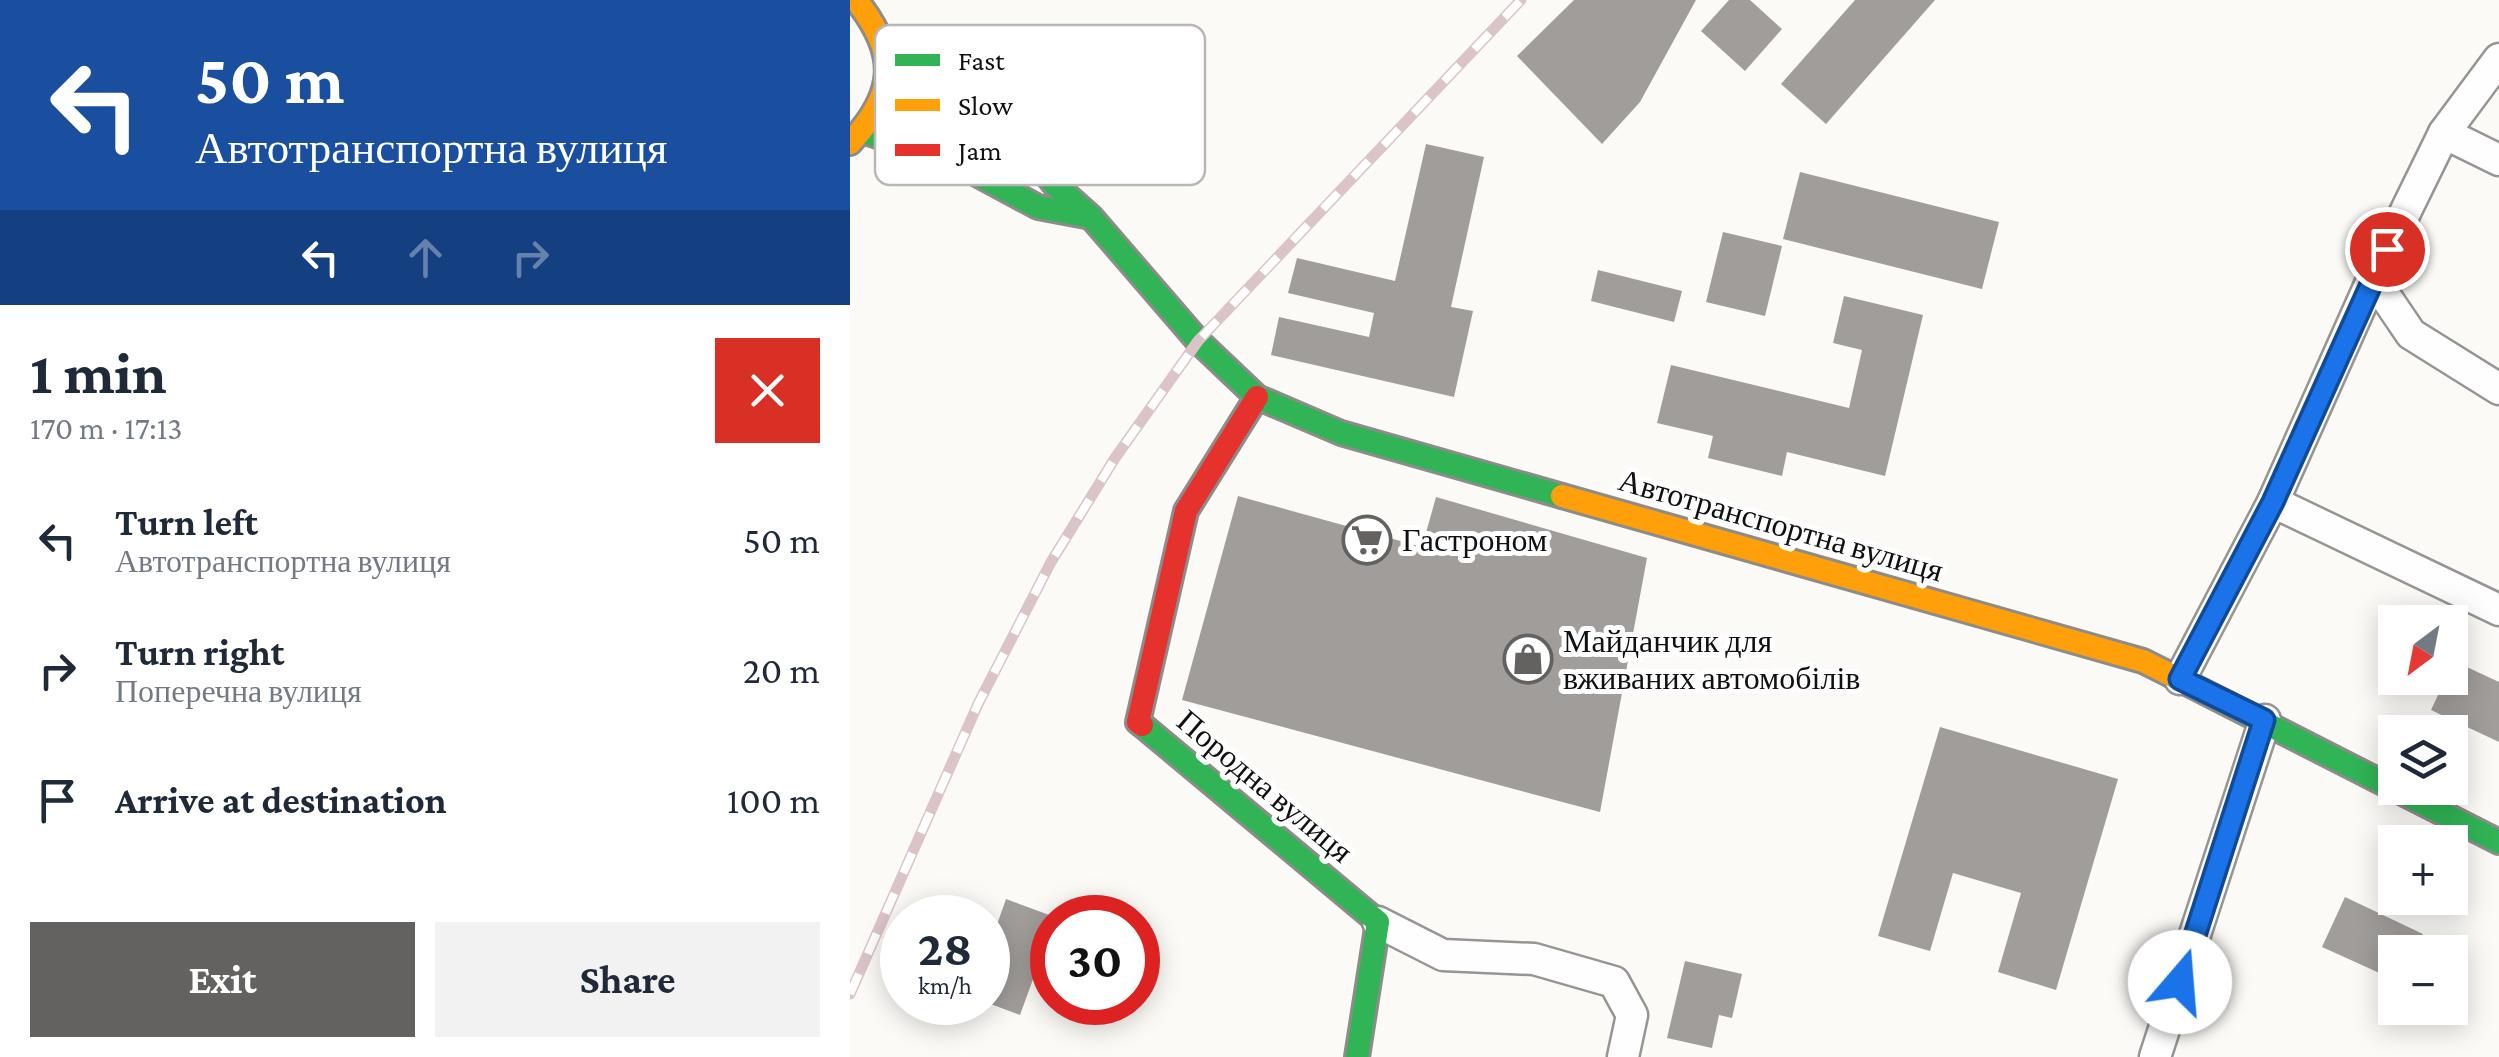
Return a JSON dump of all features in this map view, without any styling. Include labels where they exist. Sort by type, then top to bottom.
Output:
[{"type":"main road","points":[[856,0],[875,11]]},
{"type":"main road","points":[[856,137],[875,116]]},
{"type":"main road","points":[[998,185],[1038,206],[1091,217]]},
{"type":"main road","name":"Автотранспортна вулиця","points":[[1055,185],[1091,217],[1198,341],[1258,397],[1342,433],[2143,660],[2499,842]]},
{"type":"main road","name":"Породна вулиця","points":[[1258,397],[1186,511],[1138,722],[1378,922]]},
{"type":"main road","points":[[1357,1057],[1378,922]]},
{"type":"street","points":[[2180,679],[2273,502],[2372,278],[2444,133],[2499,59]]},
{"type":"street","points":[[2444,133],[2499,160]]},
{"type":"street","points":[[2372,278],[2411,334],[2499,388]]},
{"type":"street","points":[[2273,502],[2499,610]]},
{"type":"street","points":[[2155,1057],[2264,720]]},
{"type":"street","points":[[1378,922],[1443,955],[1534,959],[1614,982],[1632,1015],[1623,1057]]},
{"type":"building","points":[[1574,0],[1696,0],[1640,102],[1602,144],[1517,56]]},
{"type":"building","points":[[1729,0],[1750,0],[1782,29],[1745,71],[1701,31]]},
{"type":"building","points":[[1855,0],[1935,0],[1826,124],[1781,84]]},
{"type":"building","points":[[1426,144],[1484,157],[1451,307],[1473,311],[1454,397],[1271,355],[1279,317],[1369,337],[1374,313],[1288,293],[1297,258],[1395,281]]},
{"type":"building","points":[[1800,172],[1999,222],[1982,289],[1783,239]]},
{"type":"building","points":[[1723,232],[1782,246],[1765,316],[1706,302]]},
{"type":"building","points":[[1598,270],[1682,291],[1674,322],[1591,301]]},
{"type":"building","points":[[1844,296],[1923,315],[1885,476],[1787,452],[1782,476],[1708,458],[1713,436],[1657,423],[1671,365],[1849,408],[1862,350],[1833,343]]},
{"type":"building","points":[[1238,496],[1422,547],[1436,497],[1647,558],[1600,812],[1182,700]]},
{"type":"building","points":[[2468,668],[2499,682],[2499,742],[2468,727],[2468,715],[2442,715],[2431,710],[2438,695],[2468,695]]},
{"type":"building","points":[[1940,727],[2118,779],[2056,990],[1998,972],[2021,893],[1953,873],[1930,951],[1878,936]]},
{"type":"building","points":[[2345,897],[2423,934],[2378,935],[2378,972],[2322,947]]},
{"type":"building","points":[[1010,900],[1030,908],[1030,988],[1020,1015],[1010,1011]]},
{"type":"building","points":[[1685,961],[1742,974],[1732,1018],[1719,1015],[1712,1048],[1667,1038]]},
{"type":"railway","points":[[850,994],[978,704],[1051,562],[1115,458],[1198,341],[1521,0]]},
{"type":"traffic: fast","points":[[863,131],[875,135]]},
{"type":"traffic: fast","points":[[997,185],[1038,207],[1086,216]]},
{"type":"traffic: fast","points":[[1055,185],[1091,217],[1198,341],[1257,397],[1341,433],[1562,496]]},
{"type":"traffic: fast","points":[[2171,675],[2499,842]]},
{"type":"traffic: fast","points":[[1142,725],[1378,922],[1357,1057]]},
{"type":"traffic: slow","points":[[856,0],[875,29]]},
{"type":"traffic: slow","points":[[850,143],[875,110]]},
{"type":"traffic: slow","points":[[1562,496],[2143,661],[2171,675]]},
{"type":"traffic: jam","points":[[1142,725],[1138,722],[1186,511],[1257,397]]},
{"type":"place","name":"Гастроном","points":[[1367,540]]},
{"type":"place","name":"Майданчик для вживаних автомобілів","points":[[1528,659]]},
{"type":"route","points":[[2180,982],[2264,720],[2180,679],[2273,502],[2387,249]]}]
